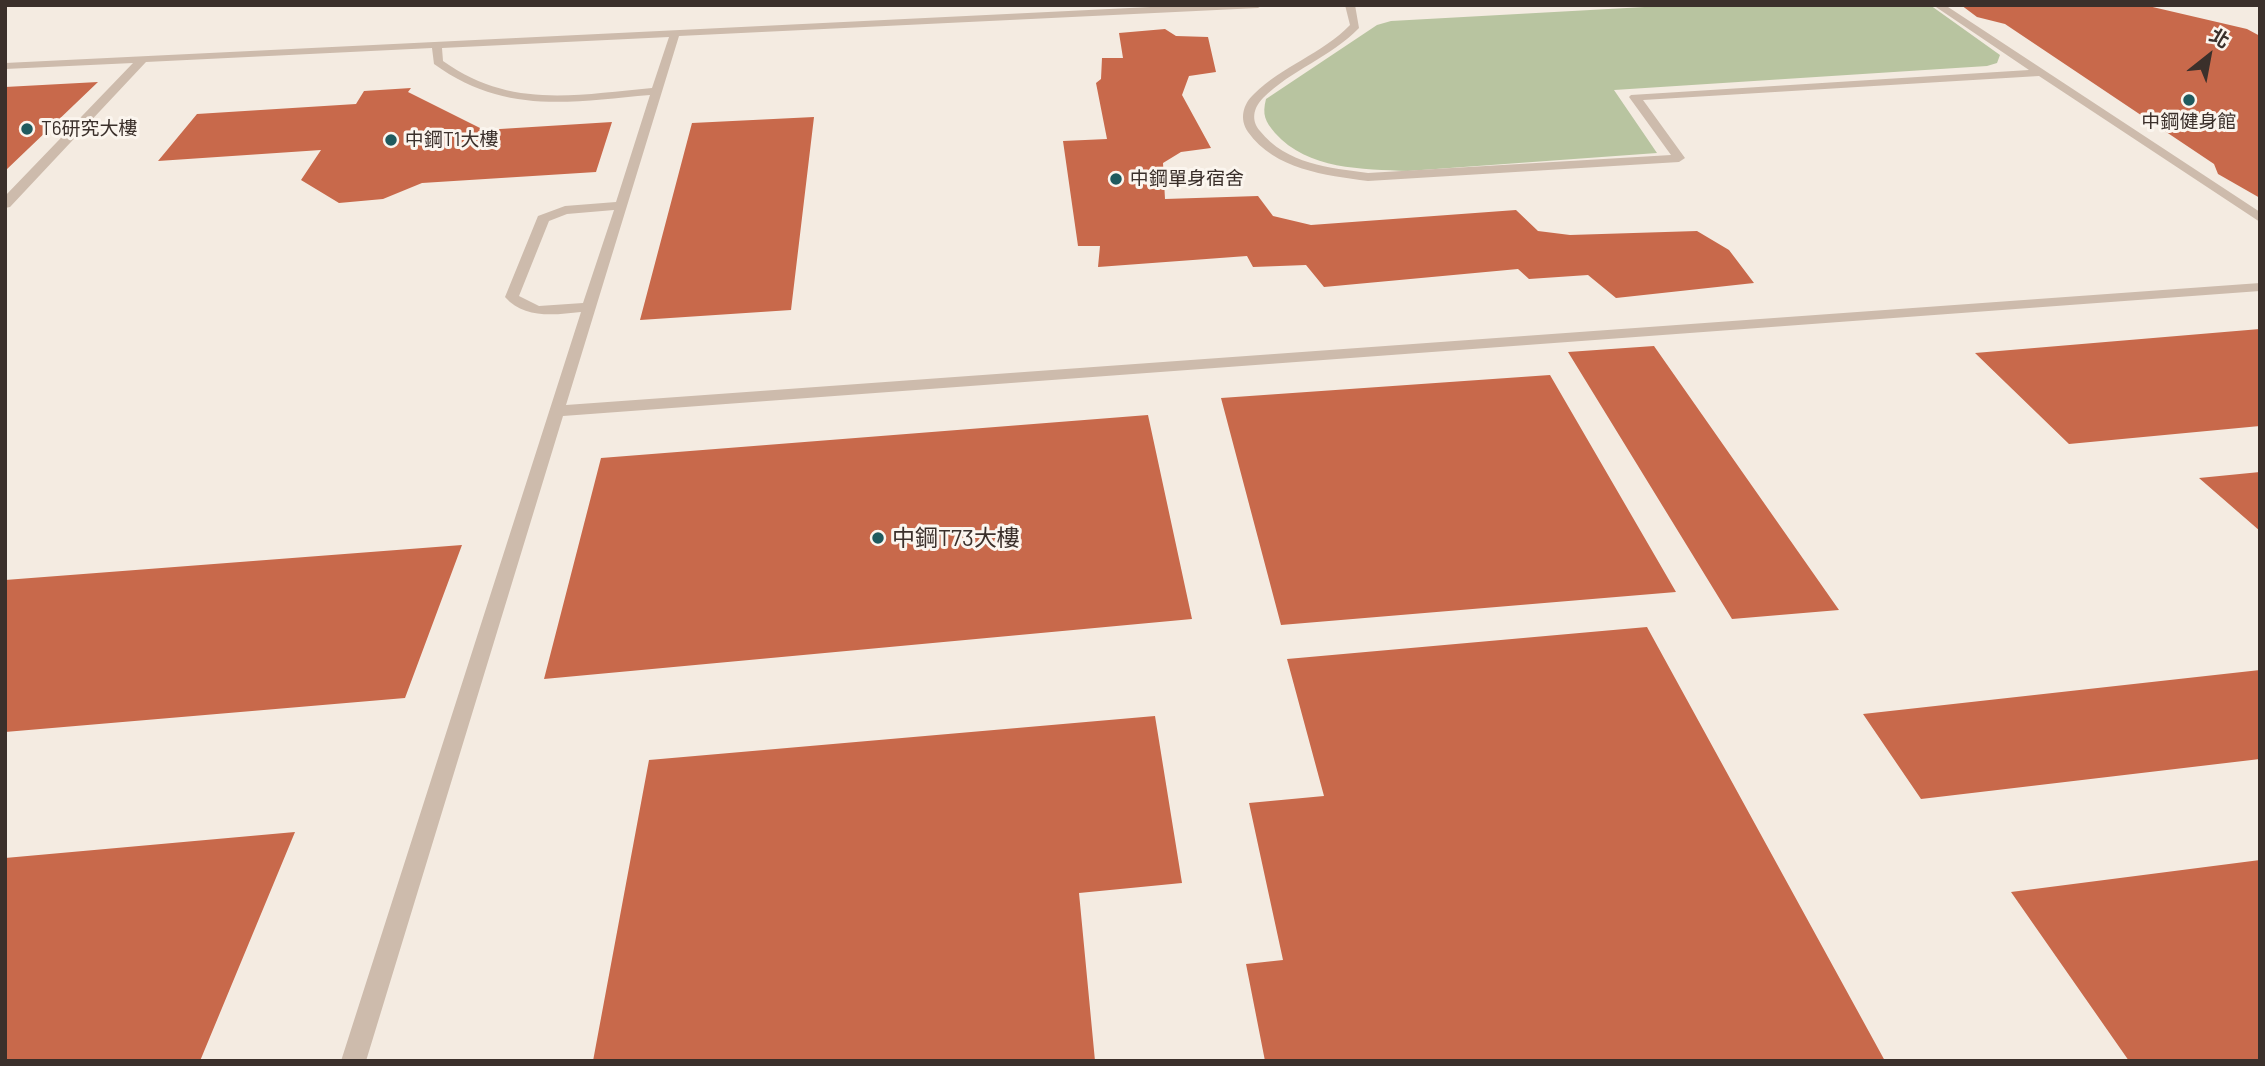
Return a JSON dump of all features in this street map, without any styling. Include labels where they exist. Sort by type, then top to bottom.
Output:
[{"type":"lane","points":[[5,66],[1258,5]]},
{"type":"lane","points":[[1350,5],[1354,26],[1340,43],[1261,94],[1249,108],[1248,124],[1260,142],[1288,160],[1320,170],[1368,177],[1679,158],[1634,97],[2040,72]]},
{"type":"lane","points":[[1938,5],[2260,218]]},
{"type":"lane","points":[[353,1061],[675,34]]},
{"type":"lane","points":[[437,45],[438,62],[455,78],[494,93],[547,99],[658,91]]},
{"type":"lane","points":[[5,204],[142,60]]},
{"type":"lane","points":[[590,307],[533,310],[519,305],[512,297],[543,219],[565,210],[621,205]]},
{"type":"lane","points":[[558,411],[2260,287]]},
{"type":"green space","points":[[1681,5],[1930,5],[2000,55],[1997,63],[1987,66],[1614,90],[1657,153],[1408,171],[1354,168],[1319,161],[1303,154],[1275,133],[1265,118],[1266,99],[1377,25],[1391,21]]},
{"type":"building","name":"中鋼健身館","points":[[1961,5],[2144,5],[2247,29],[2260,36],[2260,198],[2218,174],[2214,164],[2005,24],[1977,17]]},
{"type":"building","name":"中鋼單身宿舍","points":[[1165,29],[1176,36],[1208,37],[1216,72],[1189,76],[1182,95],[1211,148],[1181,152],[1163,163],[1165,199],[1258,196],[1273,216],[1311,225],[1516,210],[1538,231],[1570,235],[1697,231],[1729,250],[1754,283],[1616,298],[1588,275],[1529,279],[1518,269],[1324,287],[1306,265],[1253,267],[1247,256],[1098,267],[1100,246],[1078,246],[1063,141],[1107,139],[1096,83],[1101,79],[1102,58],[1123,58],[1119,33]]},
{"type":"building","name":"T6研究大樓","points":[[98,82],[5,171],[5,87]]},
{"type":"building","name":"中鋼T1大樓","points":[[411,88],[408,92],[484,130],[612,122],[596,172],[422,183],[383,199],[339,203],[301,180],[321,150],[158,161],[197,114],[356,104],[364,91]]},
{"type":"building","points":[[814,117],[791,310],[640,320],[692,123]]},
{"type":"building","points":[[2260,329],[2260,426],[2069,444],[1975,353]]},
{"type":"building","points":[[1654,346],[1839,610],[1732,619],[1568,352]]},
{"type":"building","points":[[1550,375],[1676,592],[1281,625],[1221,398]]},
{"type":"building","name":"中鋼T73大樓","points":[[1148,415],[1192,619],[544,679],[601,458]]},
{"type":"building","points":[[2260,472],[2260,531],[2199,478]]},
{"type":"building","points":[[462,545],[405,698],[5,732],[5,580]]},
{"type":"building","points":[[1647,627],[1885,1061],[1265,1061],[1246,964],[1283,960],[1249,803],[1324,796],[1287,659]]},
{"type":"building","points":[[2260,670],[2260,759],[1921,799],[1863,714]]},
{"type":"building","points":[[1155,716],[1182,883],[1079,893],[1095,1061],[593,1061],[649,760]]},
{"type":"building","points":[[295,832],[200,1061],[5,1061],[5,858]]},
{"type":"building","points":[[2260,860],[2260,1061],[2129,1061],[2011,892]]},
{"type":"place","name":"中鋼健身館","points":[[2189,100]]},
{"type":"place","name":"T6研究大樓","points":[[27,129]]},
{"type":"place","name":"中鋼T1大樓","points":[[391,140]]},
{"type":"place","name":"中鋼單身宿舍","points":[[1116,179]]},
{"type":"place","name":"中鋼T73大樓","points":[[878,538]]}]
